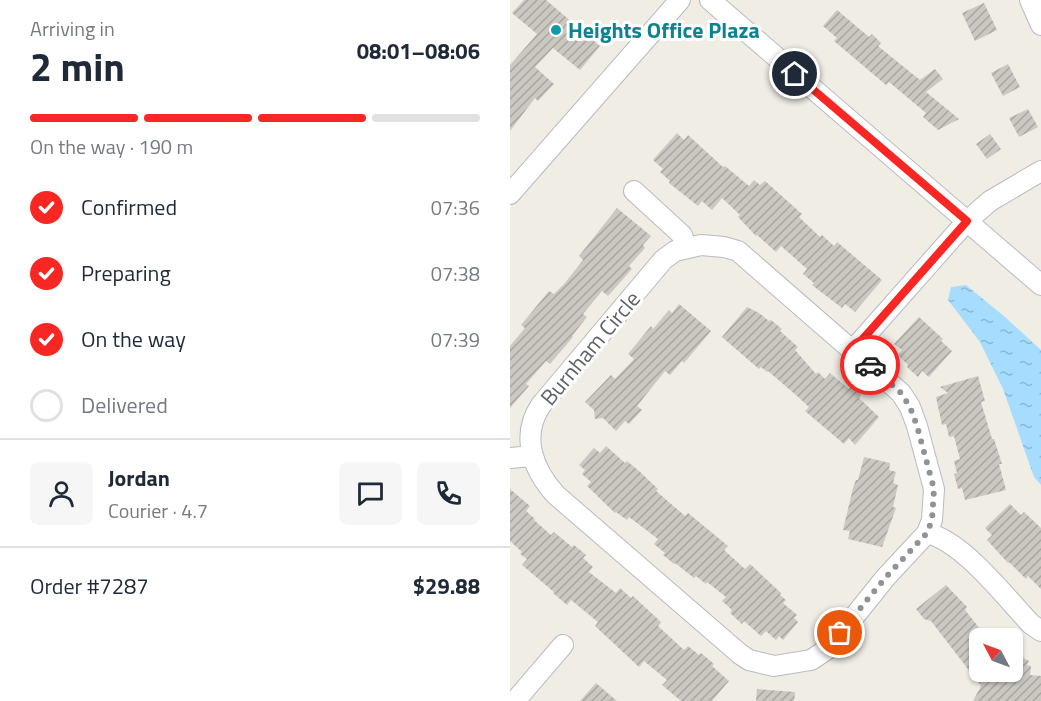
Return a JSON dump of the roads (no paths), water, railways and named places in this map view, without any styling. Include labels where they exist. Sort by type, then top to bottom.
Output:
[{"type":"street","points":[[510,194],[680,0]]},
{"type":"street","points":[[710,0],[1041,285]]},
{"type":"street","points":[[1030,0],[1041,25]]},
{"type":"street","points":[[853,350],[967,221],[990,201],[1041,171]]},
{"type":"street","points":[[634,191],[682,234],[686,248]]},
{"type":"street","name":"Burnham Circle","points":[[701,245],[738,251],[901,393],[914,416],[934,489],[932,520],[927,533],[886,577],[829,648],[811,660],[774,666],[749,660],[740,654],[544,483],[532,456],[529,444],[531,431],[541,405],[663,260],[675,251],[686,248],[701,245]]},
{"type":"street","points":[[510,458],[532,456]]},
{"type":"street","points":[[927,533],[937,536],[956,548],[1031,624],[1041,631]]},
{"type":"street","points":[[515,701],[563,645]]},
{"type":"water","points":[[966,285],[1041,350],[1041,485],[1034,477],[1003,389],[980,342],[948,300],[951,287]]},
{"type":"place","name":"Heights Office Plaza","points":[[556,30]]}]
